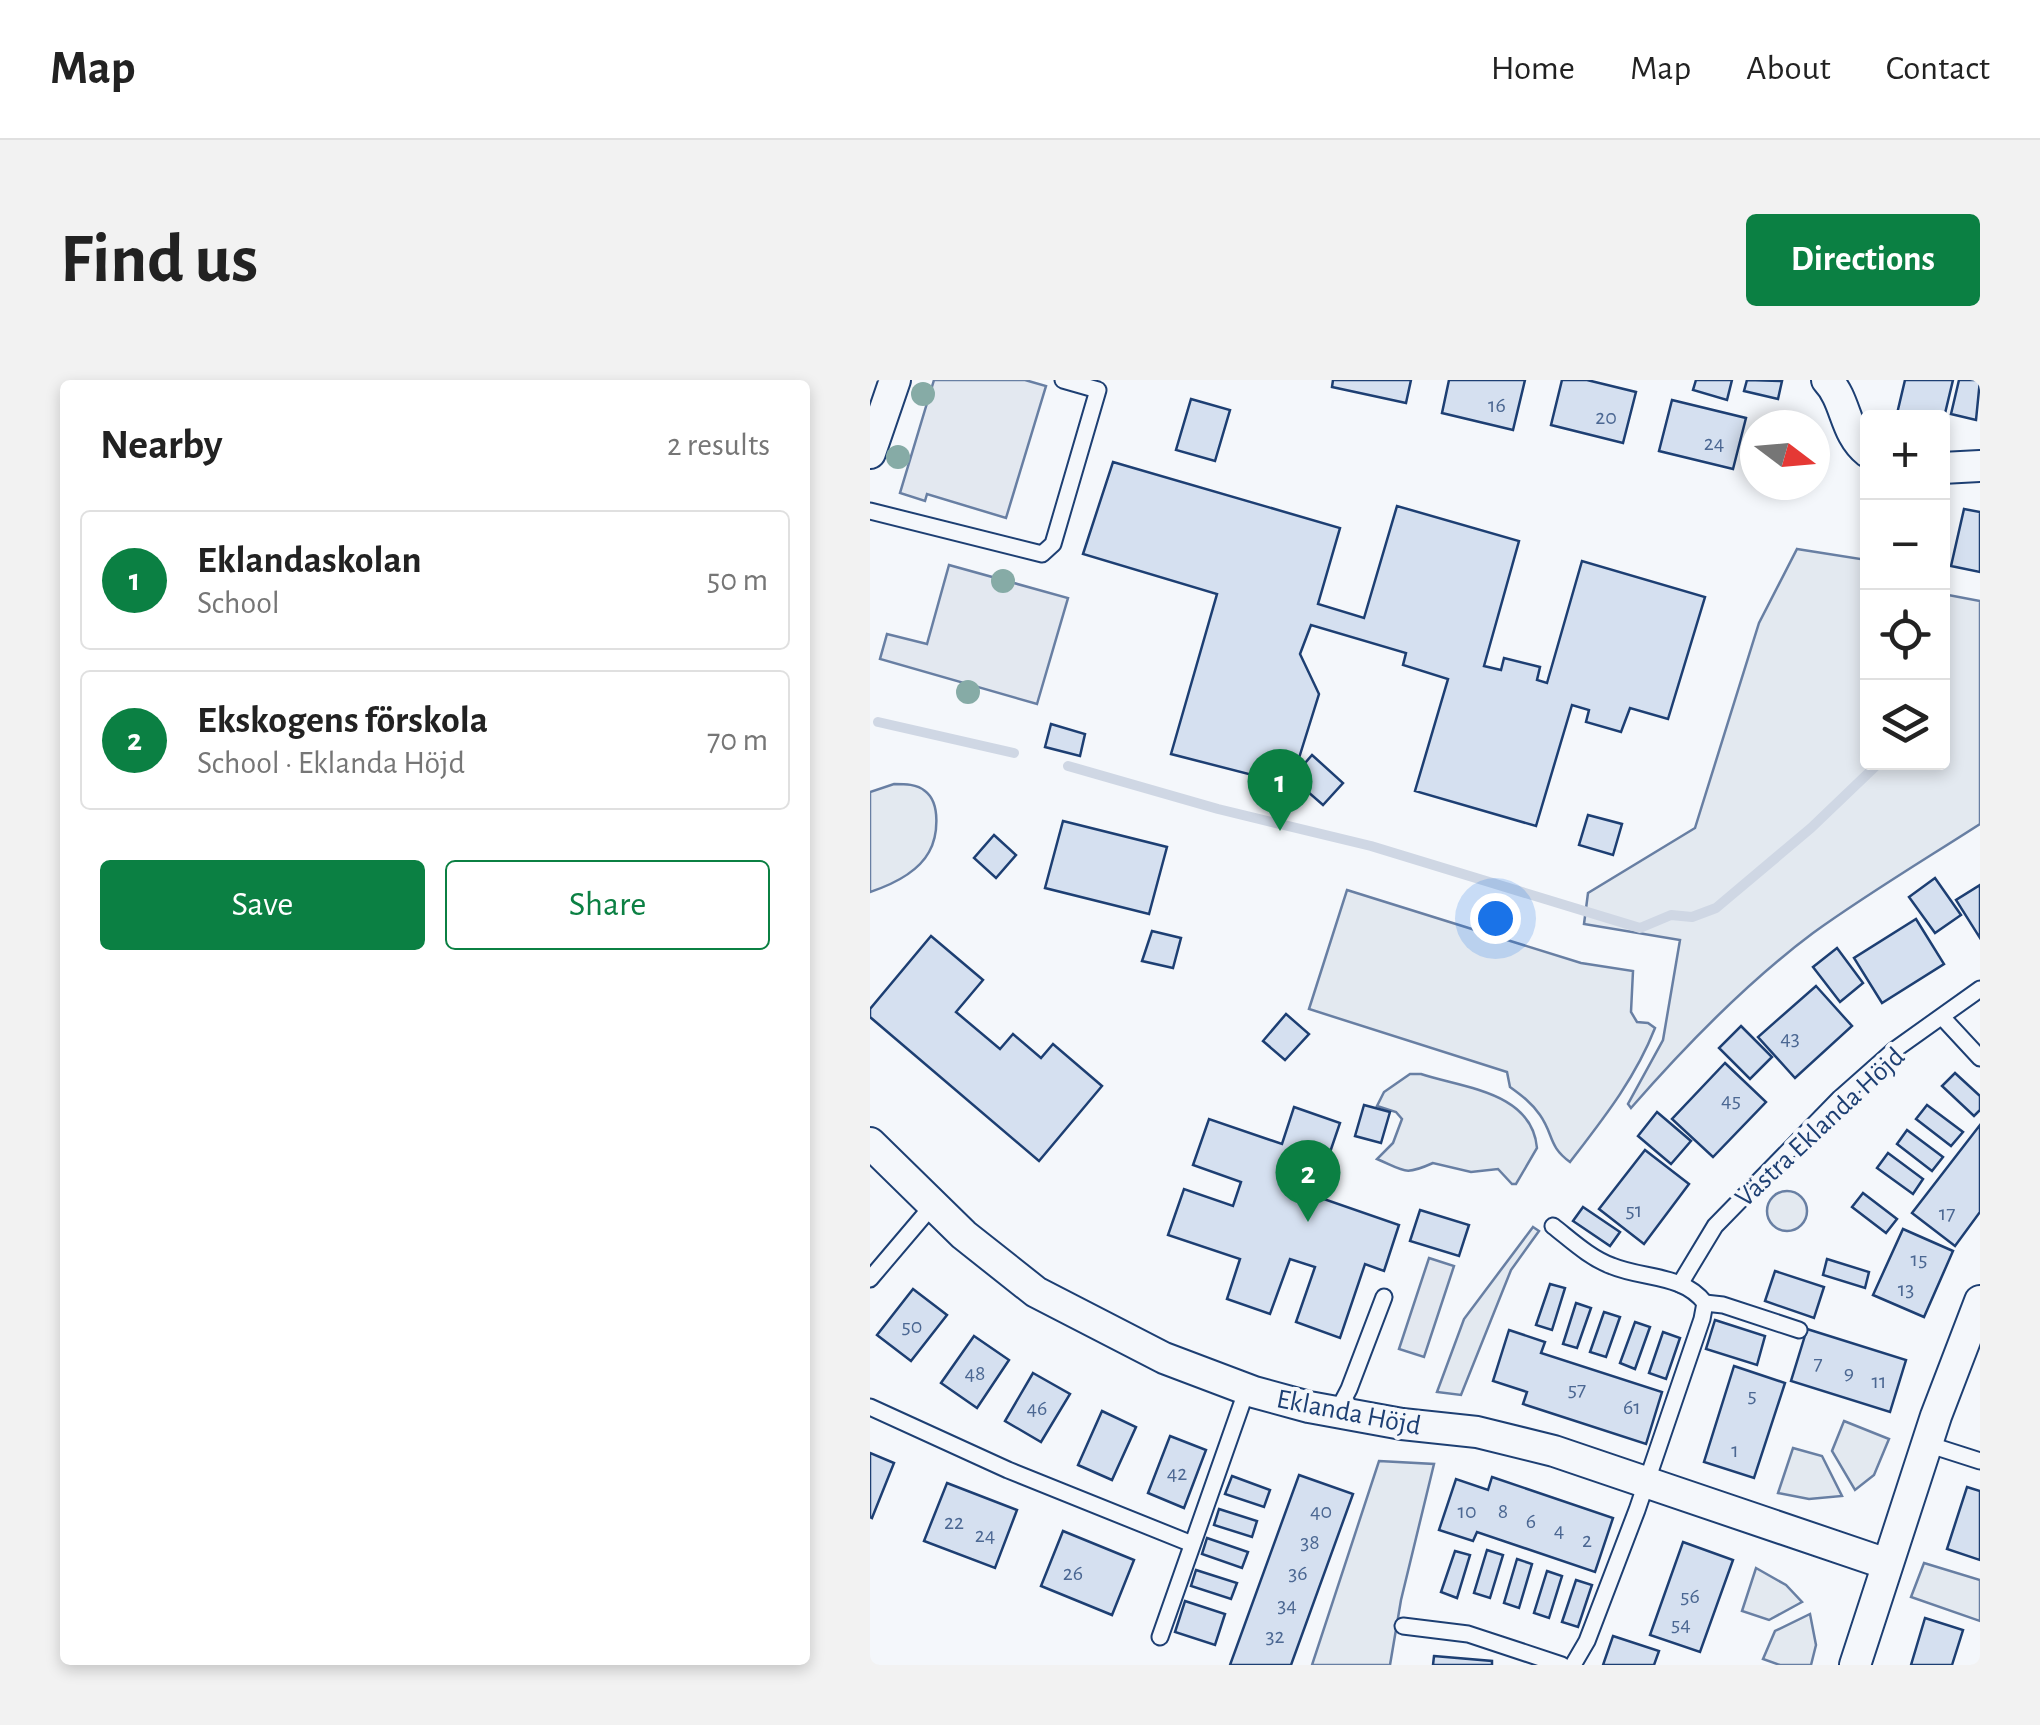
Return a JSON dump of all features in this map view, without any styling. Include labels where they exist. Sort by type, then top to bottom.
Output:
[{"type":"street","points":[[870,453],[895,380]]},
{"type":"street","points":[[1826,380],[1833,386],[1850,432],[1860,443]]},
{"type":"street","points":[[1950,468],[1980,466]]},
{"type":"street","name":"Eklanda Höjd","points":[[870,1143],[932,1206],[1036,1292],[1164,1358],[1247,1389],[1336,1414],[1512,1439],[1887,1564]]},
{"type":"street","points":[[1855,1665],[1927,1444],[1980,1301]]},
{"type":"lane","points":[[870,511],[1042,554],[1052,544],[1098,390],[1064,380]]},
{"type":"lane","name":"Västra Eklanda Höjd","points":[[1680,1284],[1715,1226],[1840,1098],[1893,1052],[1980,990]]},
{"type":"lane","points":[[1942,1017],[1980,1058]]},
{"type":"lane","points":[[870,1279],[932,1206]]},
{"type":"lane","points":[[1553,1226],[1612,1266],[1680,1284],[1694,1290],[1704,1303],[1702,1319],[1645,1482],[1587,1640],[1573,1665]]},
{"type":"lane","points":[[1336,1414],[1384,1297]]},
{"type":"lane","points":[[1704,1303],[1723,1305],[1799,1330]]},
{"type":"lane","points":[[1160,1638],[1247,1389]]},
{"type":"lane","points":[[870,1407],[1008,1470],[1192,1544]]},
{"type":"lane","points":[[1927,1444],[1980,1460]]},
{"type":"lane","points":[[1403,1626],[1468,1634],[1562,1665]]},
{"type":"shaded area","points":[[934,380],[1025,380],[1046,386],[1006,518],[927,494],[925,501],[900,493]]},
{"type":"shaded area","points":[[1797,549],[1860,559],[1860,770],[1950,770],[1950,595],[1980,601],[1980,824],[1788,952],[1718,1016],[1631,1108],[1628,1104],[1663,1040],[1680,940],[1584,924],[1588,893],[1695,828],[1759,623]]},
{"type":"shaded area","points":[[949,565],[1068,598],[1037,704],[880,659],[887,634],[927,644]]},
{"type":"shaded area","points":[[894,784],[918,787],[930,796],[936,811],[934,837],[918,866],[895,882],[870,892],[870,792]]},
{"type":"shaded area","points":[[1347,890],[1581,963],[1633,971],[1631,1012],[1637,1022],[1655,1028],[1628,1081],[1570,1162],[1555,1145],[1537,1111],[1510,1087],[1507,1072],[1309,1009]]},
{"type":"shaded area","points":[[1410,1074],[1493,1095],[1523,1115],[1537,1148],[1516,1184],[1498,1169],[1471,1172],[1433,1163],[1405,1170],[1377,1159],[1393,1143],[1402,1119],[1396,1112],[1377,1106],[1384,1092]]},
{"type":"shaded area","points":[[1787,1191],[1801,1197],[1807,1211],[1801,1225],[1787,1231],[1773,1225],[1767,1211],[1773,1197]]},
{"type":"shaded area","points":[[1533,1227],[1539,1231],[1511,1270],[1461,1395],[1437,1392],[1464,1319]]},
{"type":"shaded area","points":[[1429,1258],[1454,1266],[1424,1357],[1399,1349]]},
{"type":"shaded area","points":[[1844,1421],[1889,1439],[1874,1475],[1855,1490],[1832,1451]]},
{"type":"shaded area","points":[[1793,1448],[1822,1456],[1842,1496],[1809,1499],[1778,1493]]},
{"type":"shaded area","points":[[1379,1461],[1434,1464],[1401,1600],[1390,1665],[1312,1665]]},
{"type":"shaded area","points":[[1924,1563],[1980,1580],[1980,1621],[1911,1597]]},
{"type":"shaded area","points":[[1756,1568],[1786,1585],[1802,1602],[1769,1620],[1742,1611]]},
{"type":"shaded area","points":[[1810,1614],[1816,1645],[1811,1665],[1780,1665],[1763,1659],[1775,1631]]},
{"type":"building","points":[[1333,380],[1411,380],[1406,403],[1332,387]]},
{"type":"building","points":[[1449,380],[1525,380],[1513,430],[1442,413]]},
{"type":"building","points":[[1562,380],[1587,380],[1636,392],[1623,443],[1551,425]]},
{"type":"building","points":[[1696,380],[1732,380],[1727,400],[1693,390]]},
{"type":"building","points":[[1747,380],[1782,381],[1778,399],[1744,391]]},
{"type":"building","points":[[1905,380],[1953,380],[1946,410],[1898,410]]},
{"type":"building","points":[[1959,380],[1980,380],[1976,420],[1951,414]]},
{"type":"building","points":[[1191,399],[1230,410],[1215,461],[1176,450]]},
{"type":"building","points":[[1672,400],[1740,417],[1740,442],[1733,469],[1659,451]]},
{"type":"building","points":[[1113,462],[1340,528],[1318,604],[1364,618],[1397,506],[1519,541],[1484,666],[1501,670],[1504,658],[1540,667],[1537,680],[1547,683],[1582,561],[1705,597],[1668,719],[1630,708],[1621,732],[1586,722],[1589,710],[1572,705],[1536,826],[1415,791],[1448,679],[1403,665],[1406,653],[1311,625],[1300,654],[1319,694],[1299,758],[1264,778],[1171,754],[1217,594],[1083,554]]},
{"type":"building","points":[[1964,509],[1980,512],[1980,572],[1951,566]]},
{"type":"building","points":[[1051,724],[1085,734],[1080,756],[1045,747]]},
{"type":"building","points":[[1312,755],[1343,783],[1323,805],[1292,778]]},
{"type":"building","points":[[1588,815],[1622,824],[1613,855],[1579,845]]},
{"type":"building","points":[[1063,821],[1167,847],[1149,914],[1045,888]]},
{"type":"building","points":[[994,835],[1016,855],[996,878],[974,858]]},
{"type":"building","points":[[1935,878],[1961,915],[1935,933],[1909,897]]},
{"type":"building","points":[[1980,885],[1980,938],[1956,900]]},
{"type":"building","points":[[1916,919],[1944,964],[1882,1003],[1854,958]]},
{"type":"building","points":[[1152,931],[1181,938],[1173,968],[1142,961]]},
{"type":"building","points":[[931,936],[983,980],[956,1012],[1000,1049],[1013,1034],[1041,1058],[1053,1044],[1102,1086],[1039,1161],[870,1017],[870,1009]]},
{"type":"building","points":[[1837,948],[1863,983],[1840,1002],[1813,967]]},
{"type":"building","points":[[1816,986],[1852,1026],[1795,1078],[1758,1037]]},
{"type":"building","points":[[1286,1014],[1309,1034],[1285,1060],[1263,1041]]},
{"type":"building","points":[[1741,1026],[1772,1057],[1750,1079],[1719,1048]]},
{"type":"building","points":[[1725,1063],[1766,1102],[1713,1157],[1672,1119]]},
{"type":"building","points":[[1955,1073],[1980,1096],[1980,1110],[1974,1116],[1942,1086]]},
{"type":"building","points":[[1364,1105],[1390,1112],[1381,1143],[1355,1136]]},
{"type":"building","points":[[1927,1105],[1963,1132],[1951,1146],[1916,1119]]},
{"type":"building","points":[[1294,1107],[1340,1123],[1315,1196],[1399,1225],[1384,1271],[1365,1264],[1340,1338],[1296,1322],[1315,1267],[1290,1259],[1270,1314],[1227,1299],[1240,1259],[1168,1235],[1184,1189],[1233,1206],[1241,1182],[1193,1165],[1209,1119],[1282,1144]]},
{"type":"building","points":[[1657,1112],[1691,1141],[1671,1164],[1638,1136]]},
{"type":"building","points":[[1980,1125],[1980,1212],[1955,1246],[1912,1213]]},
{"type":"building","points":[[1907,1130],[1943,1157],[1932,1171],[1897,1144]]},
{"type":"building","points":[[1645,1150],[1689,1184],[1644,1244],[1599,1209]]},
{"type":"building","points":[[1888,1153],[1923,1179],[1913,1194],[1877,1168]]},
{"type":"building","points":[[1863,1193],[1897,1219],[1886,1233],[1852,1207]]},
{"type":"building","points":[[1583,1207],[1620,1232],[1610,1246],[1573,1221]]},
{"type":"building","points":[[1420,1210],[1469,1225],[1459,1256],[1410,1241]]},
{"type":"building","points":[[1903,1229],[1953,1251],[1924,1317],[1873,1295]]},
{"type":"building","points":[[1827,1259],[1869,1272],[1865,1288],[1823,1275]]},
{"type":"building","points":[[1775,1271],[1824,1287],[1814,1318],[1765,1301]]},
{"type":"building","points":[[1550,1284],[1565,1288],[1552,1330],[1536,1325]]},
{"type":"building","points":[[913,1289],[947,1315],[911,1361],[877,1335]]},
{"type":"building","points":[[1576,1303],[1591,1308],[1577,1348],[1563,1344]]},
{"type":"building","points":[[1604,1312],[1620,1317],[1606,1357],[1590,1352]]},
{"type":"building","points":[[1715,1320],[1765,1336],[1757,1365],[1706,1349]]},
{"type":"building","points":[[1635,1322],[1650,1327],[1635,1369],[1620,1363]]},
{"type":"building","points":[[1807,1329],[1906,1360],[1890,1412],[1791,1381]]},
{"type":"building","points":[[1509,1330],[1545,1342],[1541,1353],[1662,1392],[1646,1444],[1523,1404],[1527,1392],[1493,1381]]},
{"type":"building","points":[[1663,1332],[1680,1338],[1666,1379],[1649,1373]]},
{"type":"building","points":[[974,1336],[1009,1360],[977,1408],[941,1383]]},
{"type":"building","points":[[1734,1366],[1785,1383],[1754,1478],[1704,1462]]},
{"type":"building","points":[[1033,1373],[1070,1394],[1041,1442],[1005,1421]]},
{"type":"building","points":[[1102,1411],[1136,1427],[1112,1480],[1078,1465]]},
{"type":"building","points":[[1170,1436],[1206,1450],[1184,1508],[1148,1493]]},
{"type":"building","points":[[870,1453],[894,1463],[872,1518],[870,1517]]},
{"type":"building","points":[[1299,1475],[1353,1494],[1291,1665],[1230,1665]]},
{"type":"building","points":[[1232,1476],[1270,1490],[1264,1507],[1225,1494]]},
{"type":"building","points":[[1492,1477],[1613,1518],[1595,1572],[1477,1532],[1473,1541],[1439,1530],[1456,1479],[1488,1490]]},
{"type":"building","points":[[947,1483],[1017,1510],[995,1568],[924,1541]]},
{"type":"building","points":[[1967,1487],[1980,1491],[1980,1560],[1947,1549]]},
{"type":"building","points":[[1219,1509],[1257,1521],[1252,1537],[1214,1525]]},
{"type":"building","points":[[1063,1531],[1134,1560],[1112,1615],[1041,1586]]},
{"type":"building","points":[[1207,1538],[1248,1552],[1242,1568],[1202,1554]]},
{"type":"building","points":[[1683,1542],[1733,1560],[1700,1652],[1650,1635]]},
{"type":"building","points":[[1487,1550],[1503,1555],[1490,1598],[1474,1593]]},
{"type":"building","points":[[1455,1551],[1470,1555],[1457,1598],[1441,1592]]},
{"type":"building","points":[[1517,1559],[1532,1564],[1519,1608],[1504,1603]]},
{"type":"building","points":[[1196,1570],[1237,1583],[1231,1599],[1191,1586]]},
{"type":"building","points":[[1547,1571],[1562,1576],[1549,1618],[1534,1613]]},
{"type":"building","points":[[1576,1580],[1592,1585],[1578,1627],[1562,1622]]},
{"type":"building","points":[[1185,1601],[1225,1614],[1215,1645],[1175,1632]]},
{"type":"building","points":[[1925,1618],[1963,1630],[1952,1665],[1911,1665]]},
{"type":"building","points":[[1613,1636],[1659,1651],[1654,1665],[1603,1665]]},
{"type":"building","points":[[1434,1656],[1492,1661],[1492,1665],[1433,1665]]},
{"type":"waterway","points":[[878,722],[1014,753]]},
{"type":"waterway","points":[[1068,766],[1218,809],[1371,846],[1640,928],[1671,915],[1692,917],[1716,908],[1811,828],[1872,770]]},
{"type":"place","name":"Eklandaskolan","points":[[1280,831]]},
{"type":"place","name":"Ekskogens förskola","points":[[1308,1222]]}]
